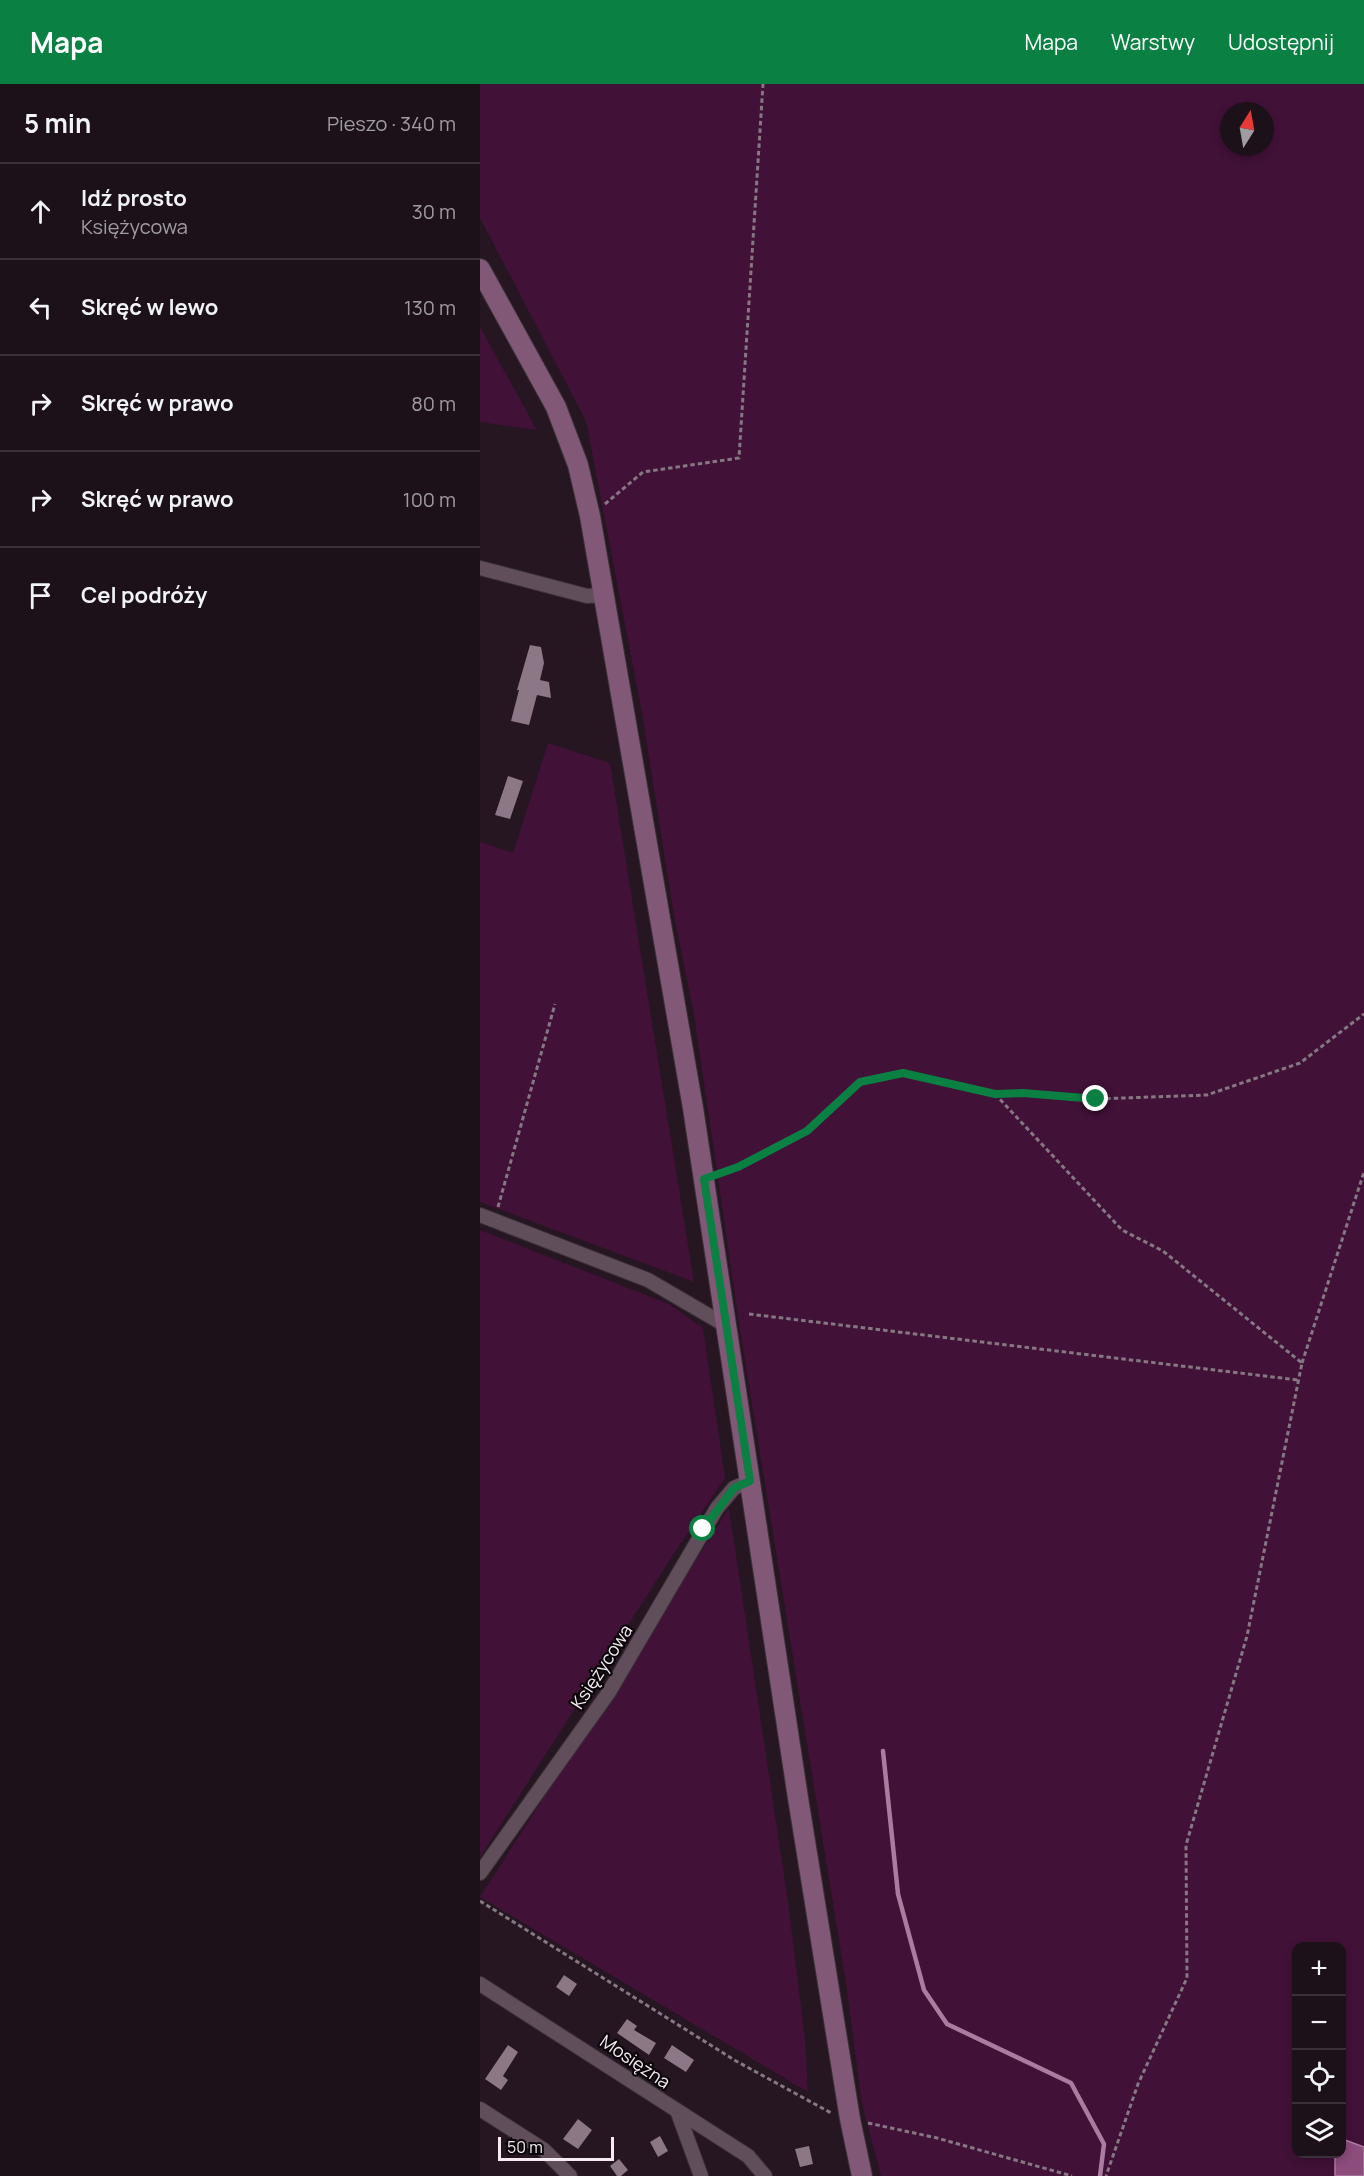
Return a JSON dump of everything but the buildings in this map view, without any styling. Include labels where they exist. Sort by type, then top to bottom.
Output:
[{"type":"street","points":[[480,269],[556,407],[578,465],[590,516],[704,1179],[850,2119],[862,2176]]},
{"type":"street","points":[[480,568],[588,596],[605,595]]},
{"type":"street","points":[[480,1215],[648,1280],[725,1325]]},
{"type":"street","name":"Księżycowa","points":[[480,1873],[609,1692],[717,1508],[734,1488],[750,1481]]},
{"type":"street","name":"Mosiężna","points":[[480,1984],[748,2156],[765,2176]]},
{"type":"street","points":[[480,2109],[544,2150],[570,2176]]},
{"type":"street","points":[[678,2113],[701,2176]]},
{"type":"path","points":[[590,516],[643,472],[739,458],[763,84]]},
{"type":"path","points":[[494,1220],[555,1004]]},
{"type":"path","points":[[704,1179],[738,1167],[807,1131],[860,1082],[903,1073],[995,1094],[1023,1093],[1096,1099],[1207,1095],[1300,1063],[1364,1014]]},
{"type":"path","points":[[995,1094],[1122,1230],[1163,1251],[1302,1362]]},
{"type":"path","points":[[1106,2176],[1138,2084],[1187,1978],[1186,1845],[1247,1636],[1302,1362],[1364,1172]]},
{"type":"path","points":[[749,1314],[1298,1380]]},
{"type":"path","points":[[480,1901],[736,2061],[824,2111]]},
{"type":"path","points":[[850,2119],[937,2138],[1072,2176]]},
{"type":"shaded area","points":[[480,84],[1364,84],[1364,2176],[881,2176],[862,2104],[847,1990],[741,1336],[694,1015],[673,910],[642,713],[586,421],[480,218]]},
{"type":"shaded area","points":[[480,327],[537,430],[480,422]]},
{"type":"shaded area","points":[[548,743],[610,763],[694,1282],[480,1202],[480,842],[513,853]]},
{"type":"shaded area","points":[[480,1230],[669,1304],[703,1328],[725,1478],[671,1558],[480,1857]]},
{"type":"shaded area","points":[[729,1508],[788,1902],[805,2039],[808,2092],[480,1897]]},
{"type":"shaded area","points":[[1346,2140],[1364,2147],[1364,2176],[1335,2176],[1335,2158],[1346,2158]]},
{"type":"waterway","points":[[883,1751],[898,1894],[924,1990],[947,2024],[1071,2083],[1104,2144],[1100,2176]]},
{"type":"route","points":[[703,1529],[734,1488],[750,1481],[704,1179],[738,1167],[807,1131],[860,1082],[903,1073],[995,1094],[1023,1093],[1096,1099]]}]
